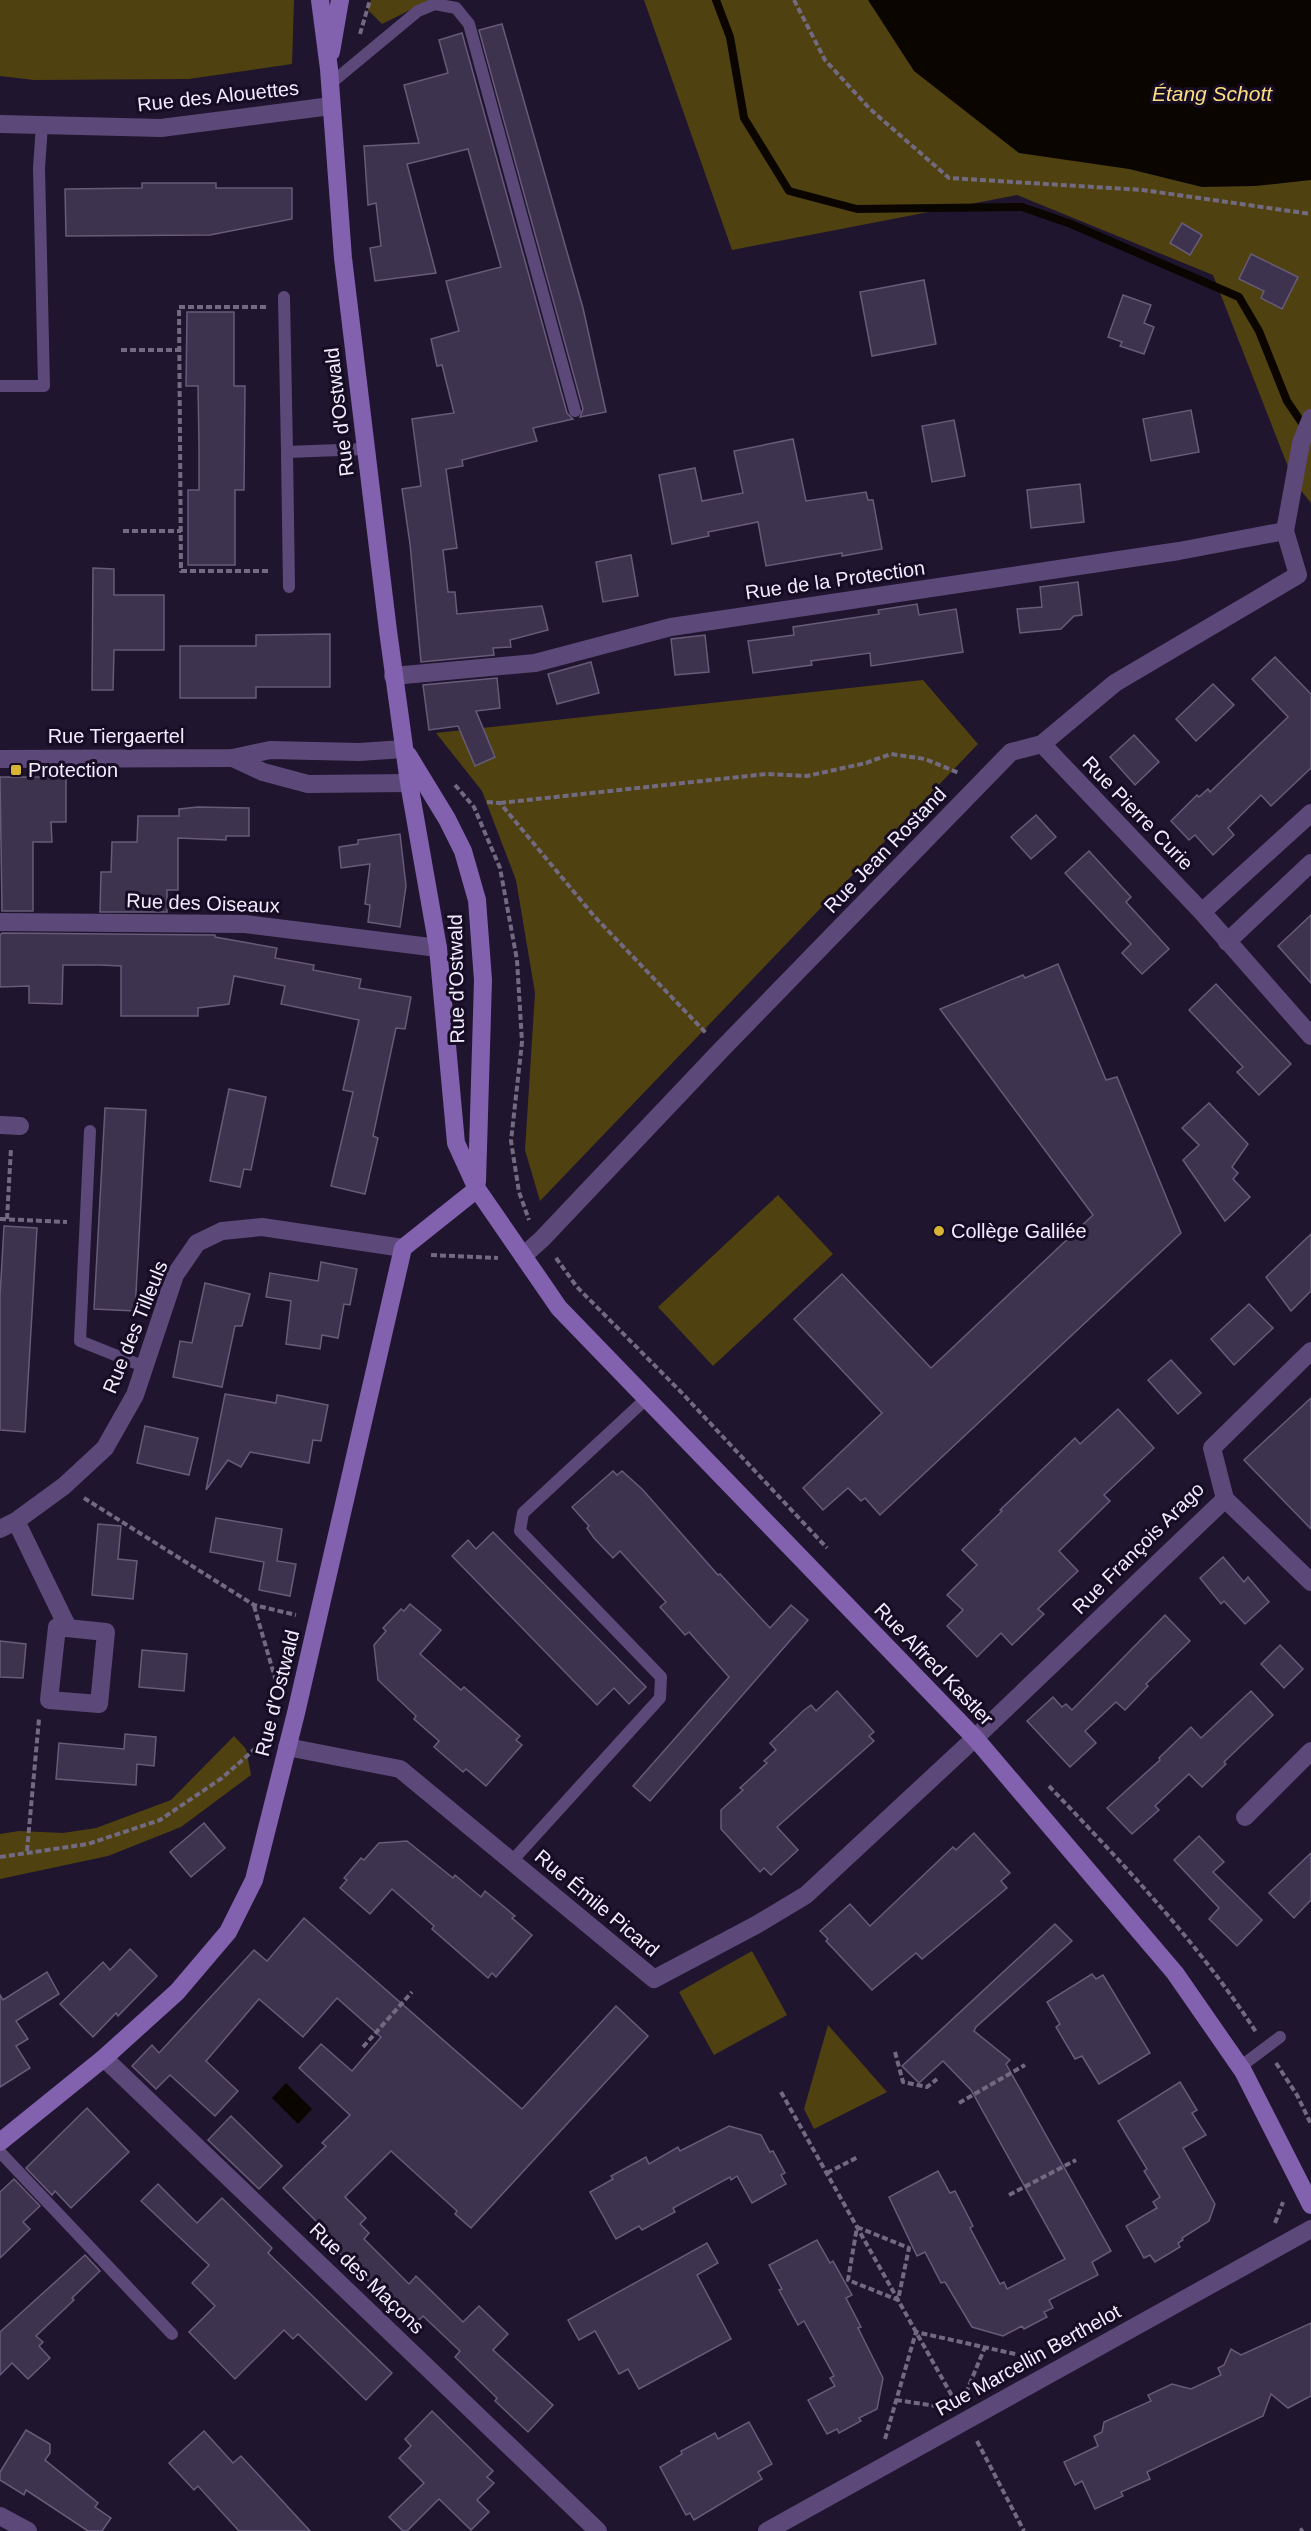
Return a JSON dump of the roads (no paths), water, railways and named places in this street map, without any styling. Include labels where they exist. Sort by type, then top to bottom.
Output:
[{"type":"main road","name":"Rue d'Ostwald","points":[[320,0],[332,106],[343,258],[393,676],[438,948],[456,1143],[477,1190]]},
{"type":"main road","name":"Rue d'Ostwald","points":[[329,76],[338,4]]},
{"type":"main road","name":"Rue d'Ostwald","points":[[404,749],[455,835],[463,852],[477,900],[483,980],[477,1116],[477,1190]]},
{"type":"main road","points":[[403,1248],[477,1190]]},
{"type":"main road","name":"Rue Alfred Kastler","points":[[477,1190],[559,1308],[975,1738],[1175,1973],[1240,2067],[1311,2205]]},
{"type":"main road","name":"Rue d'Ostwald","points":[[0,2142],[104,2058],[177,1992],[228,1932],[254,1880],[403,1248]]},
{"type":"street","name":"Rue des Alouettes","points":[[0,124],[161,128],[332,106]]},
{"type":"street","points":[[1285,531],[1301,443],[1311,418]]},
{"type":"street","name":"Rue de la Protection","points":[[393,676],[535,663],[671,627],[1179,551],[1285,531]]},
{"type":"street","name":"Rue Jean Rostand","points":[[523,1256],[542,1239],[722,1049],[1011,752],[1042,744],[1114,683],[1298,575],[1285,531]]},
{"type":"street","name":"Rue Pierre Curie","points":[[1042,744],[1202,912],[1311,1036]]},
{"type":"street","name":"Rue Tiergaertel","points":[[0,759],[232,758],[270,750],[359,752],[404,749]]},
{"type":"street","name":"Rue Tiergaertel","points":[[232,758],[263,772],[308,784],[409,783]]},
{"type":"street","points":[[1202,912],[1311,813]]},
{"type":"street","points":[[1227,942],[1311,863]]},
{"type":"street","name":"Rue des Oiseaux","points":[[0,922],[245,924],[438,948]]},
{"type":"street","name":"Rue des Tilleuls","points":[[69,1628],[8,1525],[64,1486],[105,1448],[135,1395],[175,1275],[197,1243],[222,1231],[262,1227],[403,1248]]},
{"type":"street","name":"Rue François Arago","points":[[975,1738],[1225,1499],[1212,1448],[1311,1351]]},
{"type":"street","points":[[1225,1499],[1311,1582]]},
{"type":"street","points":[[57,1628],[69,1628],[106,1632],[99,1704],[49,1700],[57,1628]]},
{"type":"street","name":"Rue Émile Picard","points":[[287,1747],[400,1769],[654,1979],[756,1925],[806,1895],[975,1738]]},
{"type":"street","points":[[1245,1817],[1311,1751]]},
{"type":"street","name":"Rue des Maçons","points":[[104,2058],[598,2531]]},
{"type":"street","name":"Rue Marcellin Berthelot","points":[[767,2531],[877,2469],[962,2415],[1065,2364],[1311,2229]]},
{"type":"street","points":[[0,2516],[28,2531]]},
{"type":"lane","points":[[329,76],[418,11],[435,4],[456,8],[469,24],[575,411]]},
{"type":"lane","points":[[0,386],[44,386],[39,168],[42,125]]},
{"type":"lane","points":[[284,302],[289,586]]},
{"type":"lane","points":[[287,452],[366,449]]},
{"type":"lane","points":[[90,1131],[80,1341],[145,1366]]},
{"type":"lane","points":[[512,1861],[660,1698],[661,1677],[520,1531],[523,1513],[647,1398]]},
{"type":"lane","points":[[1240,2067],[1280,2037]]},
{"type":"lane","points":[[0,2152],[172,2334]]},
{"type":"water","name":"Étang Schott","points":[[868,0],[1311,0],[1311,180],[1255,186],[1202,187],[1129,169],[1019,153],[914,71]]},
{"type":"water","points":[[286,2083],[312,2109],[298,2124],[272,2098]]},
{"type":"waterway","points":[[716,0],[730,37],[744,118],[789,191],[857,209],[1022,207],[1071,224],[1239,297],[1259,331],[1287,401],[1306,429]]},
{"type":"place","name":"Protection","points":[[16,770]]},
{"type":"place","name":"Collège Galilée","points":[[939,1231]]}]
